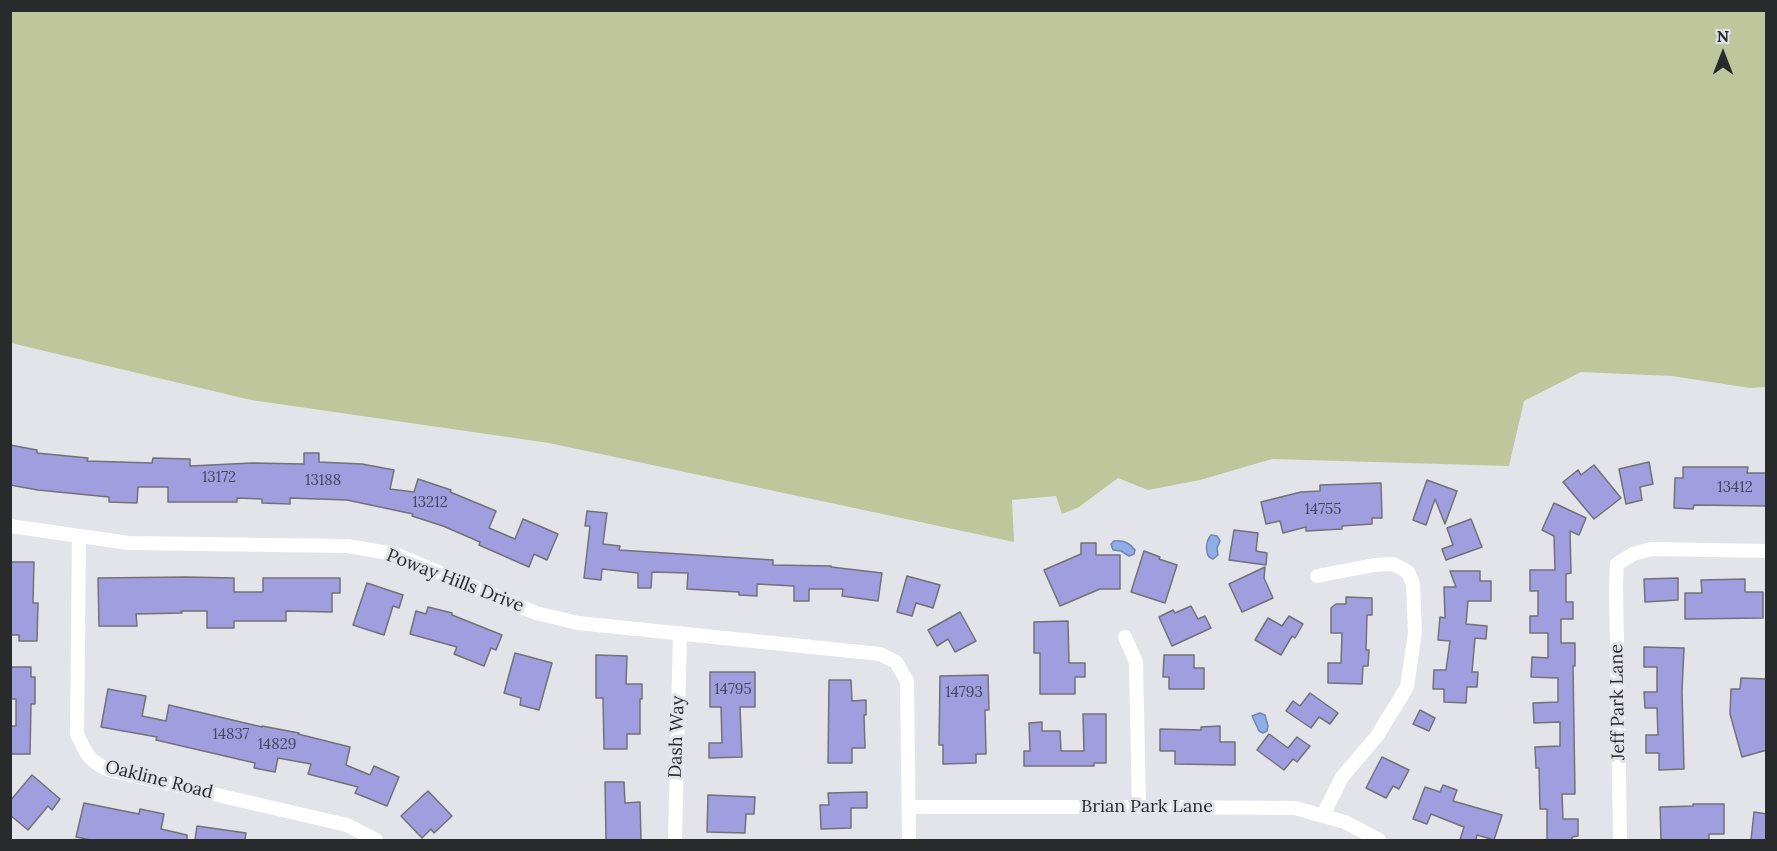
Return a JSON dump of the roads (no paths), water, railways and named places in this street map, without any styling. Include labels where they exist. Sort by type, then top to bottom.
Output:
[{"type":"street","name":"Poway Hills Drive","points":[[10,526],[129,543],[347,546],[395,554],[536,613],[578,623],[880,654],[896,662],[908,681],[909,807]]},
{"type":"street","name":"Oakline Road","points":[[79,537],[77,734],[86,754],[96,764],[109,770],[347,825],[376,840]]},
{"type":"street","name":"Jeff Park Lane","points":[[1620,840],[1617,564],[1633,554],[1651,549],[1767,551]]},
{"type":"street","points":[[1317,576],[1374,565],[1393,564],[1408,572],[1413,584],[1415,633],[1407,687],[1377,736],[1342,777],[1323,815]]},
{"type":"street","name":"Dash Way","points":[[675,840],[680,633]]},
{"type":"street","points":[[1125,637],[1136,662],[1139,807]]},
{"type":"street","points":[[909,807],[909,840]]},
{"type":"street","name":"Brian Park Lane","points":[[909,807],[1295,808],[1345,822],[1379,840]]},
{"type":"water","points":[[1211,535],[1217,536],[1220,541],[1217,548],[1218,555],[1213,559],[1209,557],[1207,549]]},
{"type":"water","points":[[1114,541],[1129,544],[1135,550],[1134,554],[1129,556],[1121,551],[1113,550],[1111,544]]},
{"type":"water","points":[[1260,713],[1265,715],[1268,726],[1267,731],[1263,733],[1259,731],[1252,716]]}]
